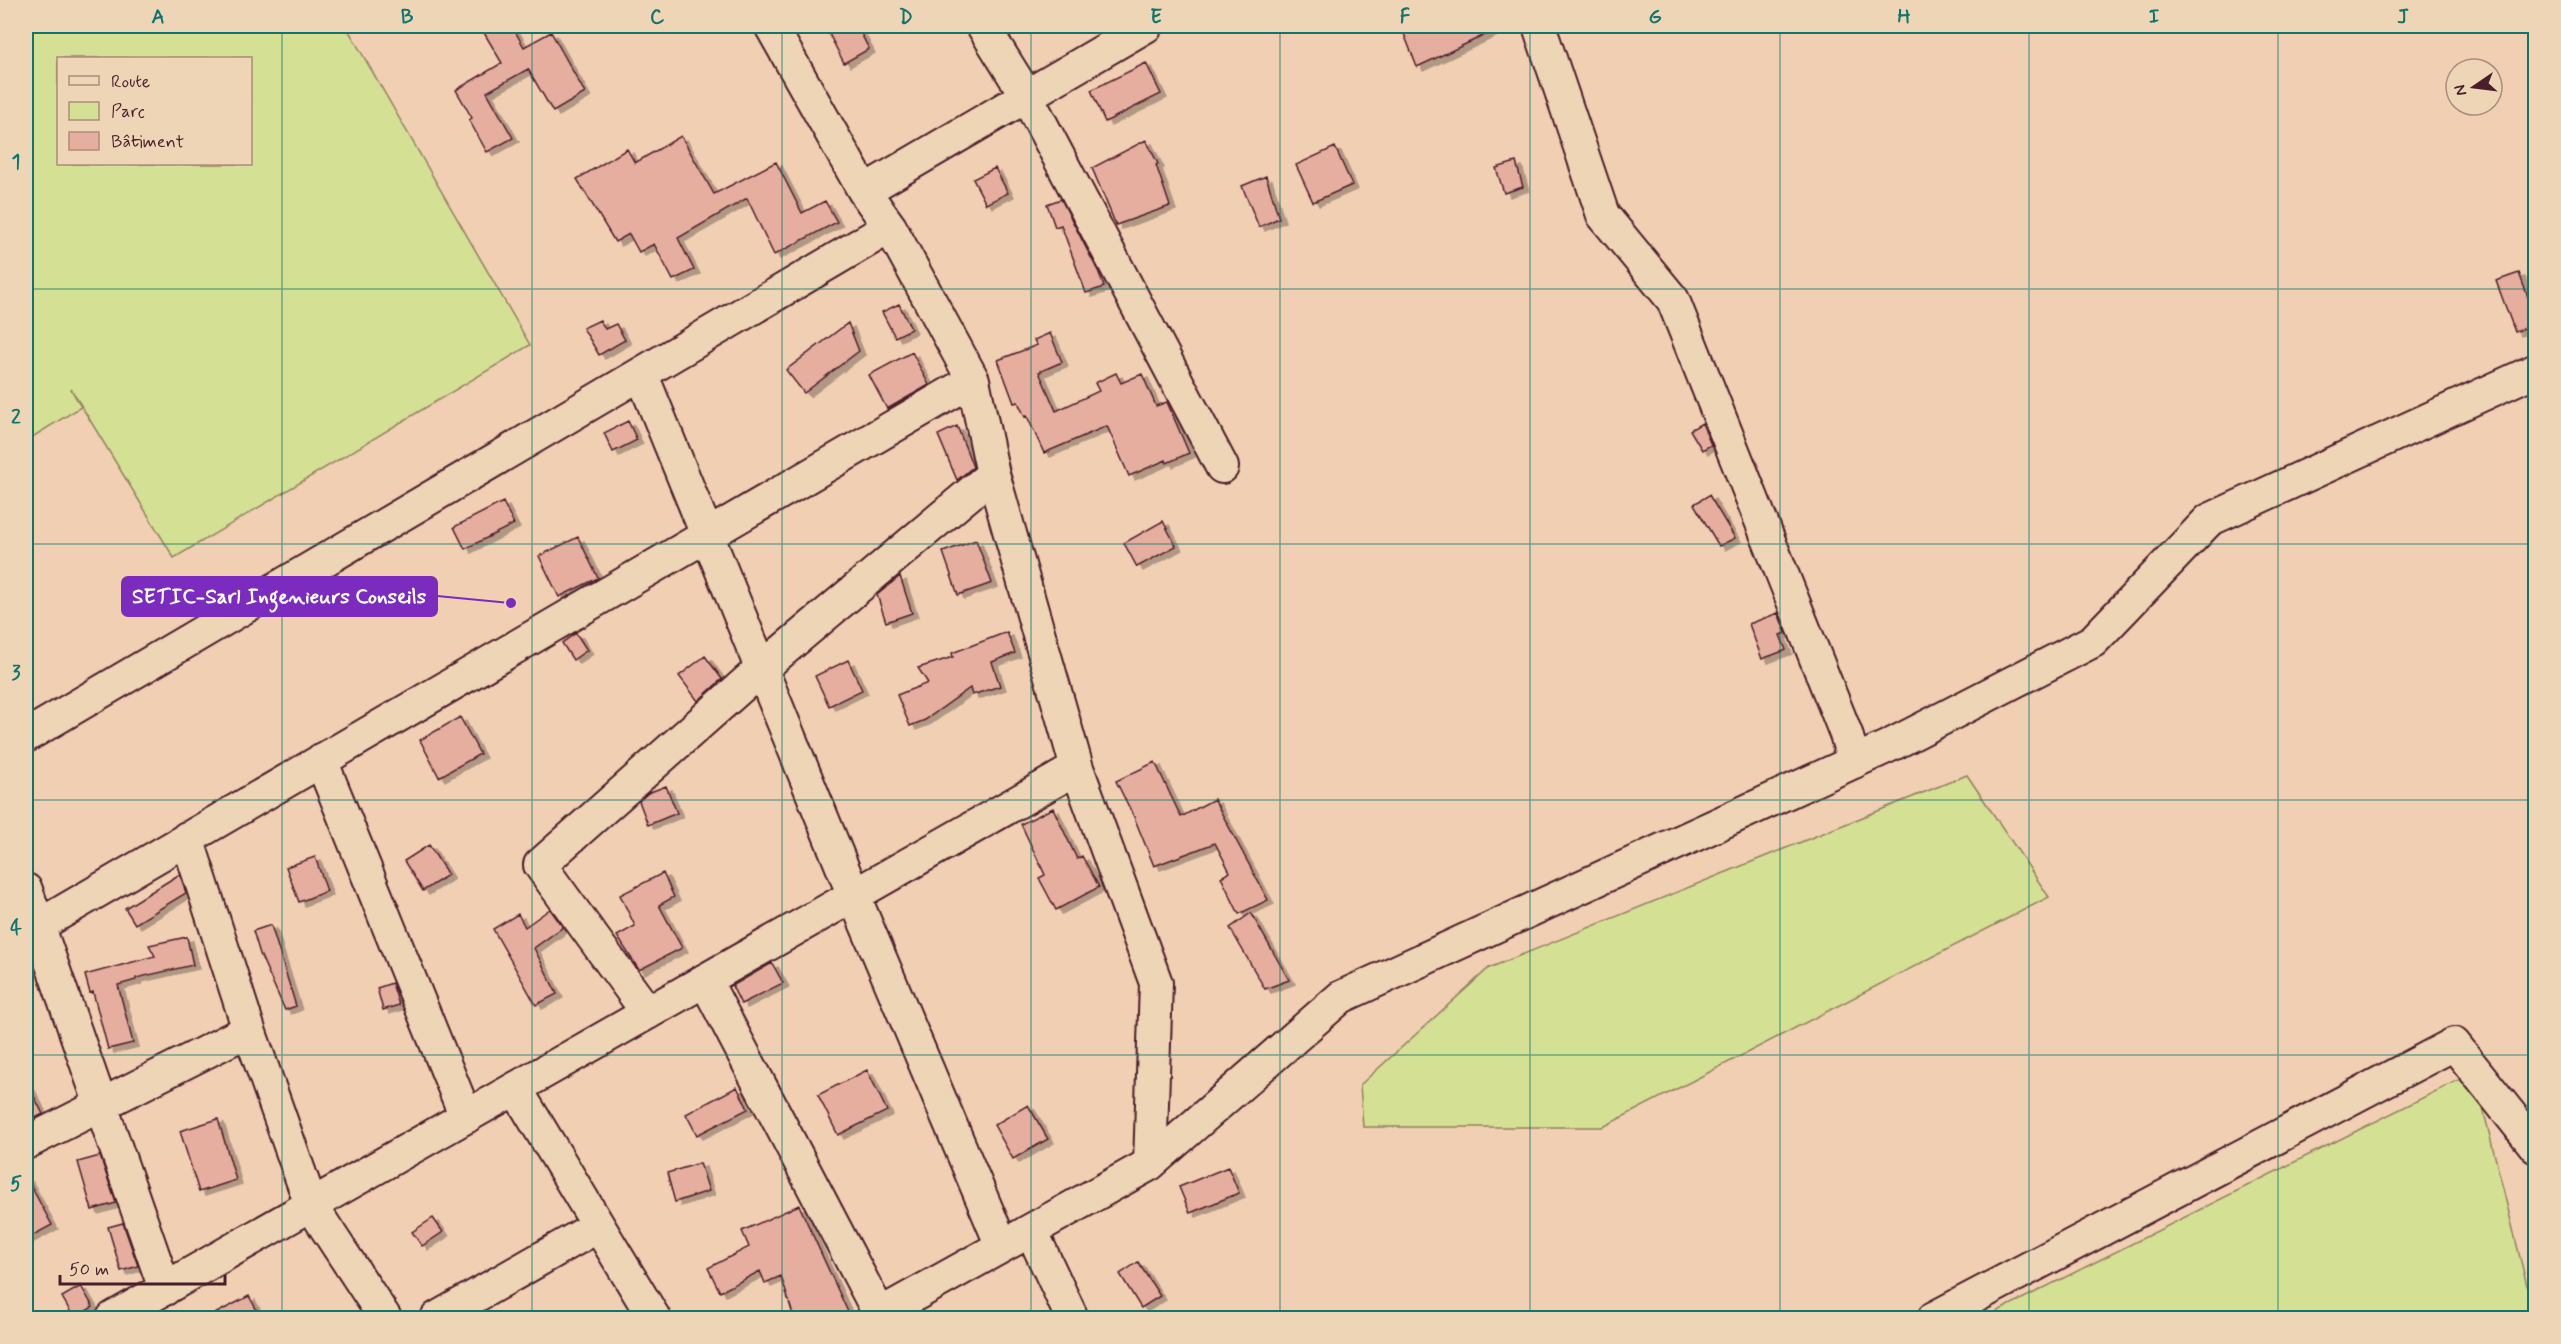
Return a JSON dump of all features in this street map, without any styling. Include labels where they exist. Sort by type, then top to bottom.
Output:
[{"type":"street","points":[[771,26],[864,191],[890,228],[973,380],[993,474],[1077,768],[1156,983],[1150,1164]]},
{"type":"street","points":[[982,26],[1026,95],[1222,467]]},
{"type":"street","points":[[864,191],[1146,26]]},
{"type":"street","points":[[1539,26],[1603,215],[1673,300],[1846,734],[1854,762]]},
{"type":"street","points":[[26,736],[890,228]]},
{"type":"street","points":[[705,980],[876,1317],[1150,1164],[1341,997],[1854,762],[2093,641],[2209,520],[2535,370]]},
{"type":"street","points":[[642,375],[854,897],[1002,1246]]},
{"type":"street","points":[[32,929],[973,380]]},
{"type":"street","points":[[648,1013],[540,865],[761,669],[993,474]]},
{"type":"street","points":[[321,760],[466,1117]]},
{"type":"street","points":[[113,1318],[1077,768]]},
{"type":"street","points":[[187,838],[249,1030],[311,1205],[385,1318]]},
{"type":"street","points":[[26,890],[32,929],[102,1105],[165,1289]]},
{"type":"street","points":[[26,1143],[249,1030]]},
{"type":"street","points":[[1934,1318],[2454,1044],[2535,1147]]},
{"type":"street","points":[[516,1089],[654,1318]]},
{"type":"street","points":[[437,1318],[598,1226]]},
{"type":"street","points":[[1030,1230],[1072,1318]]},
{"type":"green space","points":[[26,26],[346,26],[530,345],[174,558],[71,389],[81,407],[26,441]]},
{"type":"green space","points":[[1967,775],[2049,897],[1603,1127],[1363,1127],[1360,1085],[1489,968]]},
{"type":"green space","points":[[2474,1072],[2535,1318],[1984,1318]]},
{"type":"building","points":[[480,26],[512,26],[524,47],[551,32],[585,93],[553,112],[528,69],[487,92],[513,138],[487,152],[456,90],[502,63]]},
{"type":"building","points":[[825,26],[857,26],[869,49],[844,63]]},
{"type":"building","points":[[1401,26],[1504,26],[1417,67]]},
{"type":"building","points":[[1146,63],[1161,94],[1105,122],[1091,90]]},
{"type":"building","points":[[681,136],[714,194],[776,162],[802,213],[825,201],[837,222],[774,255],[747,198],[678,238],[694,270],[673,280],[654,244],[639,252],[629,234],[615,242],[577,179],[627,149],[635,163]]},
{"type":"building","points":[[1146,140],[1158,164],[1156,165],[1170,206],[1116,225],[1092,168]]},
{"type":"building","points":[[1335,147],[1352,185],[1313,202],[1296,165]]},
{"type":"building","points":[[1516,162],[1523,187],[1504,193],[1496,168]]},
{"type":"building","points":[[995,168],[1008,193],[986,204],[973,179]]},
{"type":"building","points":[[1266,176],[1279,218],[1259,227],[1242,186]]},
{"type":"building","points":[[1061,199],[1104,287],[1086,293],[1061,225],[1055,227],[1047,204]]},
{"type":"building","points":[[2519,273],[2535,316],[2535,324],[2515,332],[2496,281]]},
{"type":"building","points":[[899,304],[911,329],[895,337],[882,312]]},
{"type":"building","points":[[600,320],[605,329],[616,324],[625,340],[599,355],[583,328]]},
{"type":"building","points":[[848,323],[859,351],[804,393],[786,370]]},
{"type":"building","points":[[1050,333],[1062,362],[1039,372],[1056,411],[1099,391],[1095,383],[1116,373],[1121,383],[1142,374],[1156,406],[1167,402],[1189,453],[1129,476],[1107,426],[1044,453],[1027,416],[1025,417],[1018,402],[1014,403],[998,360],[1037,345],[1034,340]]},
{"type":"building","points":[[912,352],[929,385],[887,409],[869,375]]},
{"type":"building","points":[[628,421],[637,440],[613,452],[604,433]]},
{"type":"building","points":[[1702,423],[1711,445],[1702,450],[1690,430]]},
{"type":"building","points":[[957,426],[973,467],[957,480],[938,435]]},
{"type":"building","points":[[1709,495],[1735,538],[1719,546],[1694,504]]},
{"type":"building","points":[[503,502],[514,524],[465,549],[454,527]]},
{"type":"building","points":[[1163,521],[1176,546],[1137,567],[1124,543]]},
{"type":"building","points":[[578,537],[598,578],[559,597],[539,556]]},
{"type":"building","points":[[976,540],[992,583],[958,595],[943,552]]},
{"type":"building","points":[[900,576],[912,613],[886,622],[877,595]]},
{"type":"building","points":[[1778,613],[1786,633],[1780,635],[1786,650],[1762,659],[1749,624]]},
{"type":"building","points":[[1007,632],[1015,653],[992,662],[1000,686],[972,695],[970,688],[925,720],[910,726],[897,695],[928,683],[918,668],[953,657],[952,653]]},
{"type":"building","points":[[576,633],[587,650],[573,660],[562,643]]},
{"type":"building","points":[[705,656],[722,679],[698,701],[679,676]]},
{"type":"building","points":[[848,660],[862,690],[829,706],[815,676]]},
{"type":"building","points":[[460,717],[480,754],[439,777],[420,740]]},
{"type":"building","points":[[1155,762],[1181,817],[1214,799],[1268,900],[1239,914],[1221,877],[1230,872],[1215,843],[1154,866],[1116,781]]},
{"type":"building","points":[[666,786],[677,813],[648,825],[639,801],[648,793]]},
{"type":"building","points":[[1053,808],[1077,859],[1082,856],[1099,887],[1056,910],[1039,878],[1045,875],[1021,824]]},
{"type":"building","points":[[429,845],[448,875],[423,891],[404,861]]},
{"type":"building","points":[[315,857],[327,891],[299,902],[286,867]]},
{"type":"building","points":[[663,873],[674,897],[659,905],[682,948],[639,970],[617,936],[635,926],[620,895]]},
{"type":"building","points":[[180,874],[186,893],[135,924],[125,908]]},
{"type":"building","points":[[550,909],[563,927],[534,948],[557,994],[536,1005],[493,929],[518,914],[525,927]]},
{"type":"building","points":[[1251,913],[1289,980],[1265,989],[1230,928]]},
{"type":"building","points":[[271,925],[296,1006],[285,1010],[260,954],[253,931]]},
{"type":"building","points":[[187,937],[193,965],[136,978],[136,980],[118,985],[133,1043],[108,1049],[93,992],[90,993],[85,975],[155,956],[149,945]]},
{"type":"building","points":[[772,963],[783,983],[741,1004],[732,986]]},
{"type":"building","points":[[392,983],[399,1005],[383,1010],[377,988]]},
{"type":"building","points":[[867,1070],[887,1111],[838,1135],[818,1095]]},
{"type":"building","points":[[26,1081],[43,1114],[26,1123]]},
{"type":"building","points":[[737,1087],[748,1109],[697,1135],[686,1114]]},
{"type":"building","points":[[1028,1105],[1048,1139],[1013,1159],[994,1125]]},
{"type":"building","points":[[218,1119],[236,1180],[199,1192],[180,1131]]},
{"type":"building","points":[[100,1156],[116,1203],[92,1210],[78,1162]]},
{"type":"building","points":[[700,1163],[709,1191],[675,1202],[667,1173]]},
{"type":"building","points":[[1228,1167],[1239,1193],[1190,1213],[1179,1187]]},
{"type":"building","points":[[26,1177],[52,1225],[26,1239]]},
{"type":"building","points":[[799,1205],[848,1312],[830,1318],[794,1318],[781,1276],[765,1283],[760,1271],[720,1292],[708,1268],[749,1247],[742,1231]]},
{"type":"building","points":[[433,1218],[443,1232],[422,1246],[412,1232]]},
{"type":"building","points":[[123,1223],[138,1266],[121,1271],[108,1227]]},
{"type":"building","points":[[1138,1262],[1160,1296],[1141,1308],[1120,1274]]},
{"type":"building","points":[[81,1286],[93,1307],[74,1318],[62,1297]]},
{"type":"building","points":[[249,1296],[261,1318],[207,1318]]},
{"type":"place","name":"SETIC-Sarl Ingenieurs Conseils","points":[[511,603]]}]
